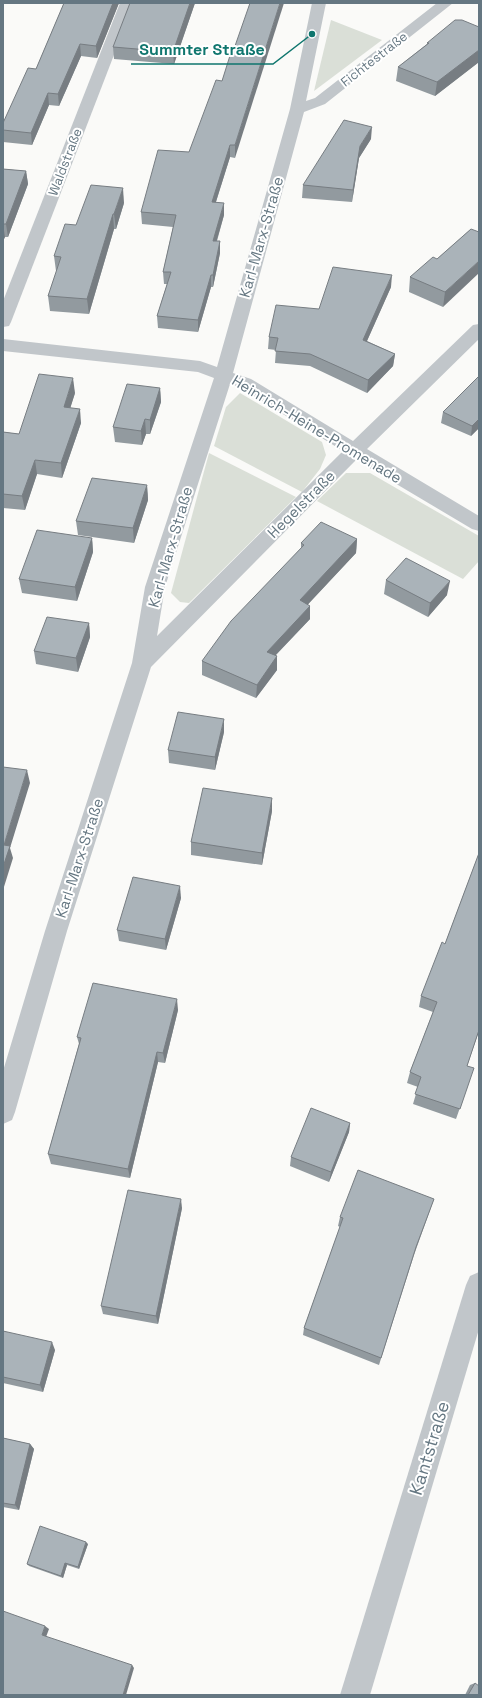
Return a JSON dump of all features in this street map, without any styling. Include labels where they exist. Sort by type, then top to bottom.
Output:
[{"type":"street","name":"Waldstraße","points":[[3,322],[127,3]]},
{"type":"street","name":"Karl-Marx-Straße","points":[[3,1112],[56,931],[142,663],[155,587],[224,374],[297,109],[319,3]]},
{"type":"street","name":"Fichtestraße","points":[[297,109],[320,101],[446,3]]},
{"type":"street","name":"Hegelstraße","points":[[142,663],[354,451],[479,330]]},
{"type":"street","name":"Heinrich-Heine-Promenade","points":[[3,345],[200,367],[224,374],[245,383],[354,451],[479,524]]},
{"type":"street","name":"Kantstraße","points":[[355,1695],[479,1285]]},
{"type":"shaded area","points":[[331,20],[382,40],[314,91]]},
{"type":"shaded area","points":[[240,393],[322,442],[326,455],[320,469],[302,492],[214,446],[226,407]]},
{"type":"shaded area","points":[[209,453],[296,497],[189,603],[180,602],[171,593]]},
{"type":"shaded area","points":[[346,473],[370,473],[479,536],[479,561],[463,579],[317,501]]},
{"type":"building","points":[[64,3],[113,3],[96,46],[80,44],[58,94],[48,93],[31,133],[3,130],[3,123],[28,68],[36,69]]},
{"type":"building","points":[[130,3],[190,3],[173,52],[113,47]]},
{"type":"building","points":[[250,3],[280,3],[235,145],[230,145],[212,202],[224,203],[213,241],[220,241],[213,275],[211,275],[198,320],[157,316],[171,272],[163,272],[176,215],[141,212],[158,150],[189,152],[216,80],[222,81],[233,46],[235,46]]},
{"type":"building","points":[[455,20],[462,20],[479,27],[479,50],[437,82],[398,67],[429,43],[427,43]]},
{"type":"building","points":[[344,120],[372,127],[360,146],[353,190],[303,185]]},
{"type":"building","points":[[3,169],[26,171],[6,224],[3,224]]},
{"type":"building","points":[[91,185],[123,188],[113,214],[87,299],[48,296],[61,257],[54,256],[65,224],[76,225]]},
{"type":"building","points":[[471,229],[479,232],[479,261],[445,292],[410,277],[433,257],[437,259]]},
{"type":"building","points":[[333,267],[392,275],[363,340],[395,354],[368,380],[310,354],[275,351],[278,338],[269,337],[276,305],[319,309]]},
{"type":"building","points":[[39,374],[73,378],[64,407],[80,409],[61,463],[35,460],[22,496],[3,494],[3,432],[19,434]]},
{"type":"building","points":[[479,376],[479,419],[472,426],[443,412]]},
{"type":"building","points":[[127,384],[160,388],[150,420],[145,419],[141,431],[113,427]]},
{"type":"building","points":[[92,478],[147,485],[133,528],[76,521]]},
{"type":"building","points":[[321,522],[357,539],[300,600],[310,606],[267,652],[277,656],[257,685],[202,661],[231,621],[304,545],[301,543]]},
{"type":"building","points":[[37,530],[92,538],[75,587],[19,579]]},
{"type":"building","points":[[406,558],[450,581],[430,603],[386,580]]},
{"type":"building","points":[[47,617],[89,623],[76,658],[34,651]]},
{"type":"building","points":[[178,712],[224,719],[215,757],[168,750]]},
{"type":"building","points":[[3,767],[27,770],[4,845],[10,846],[3,867]]},
{"type":"building","points":[[203,788],[272,798],[262,853],[191,842]]},
{"type":"building","points":[[479,853],[479,1030],[467,1066],[474,1068],[460,1109],[415,1094],[421,1077],[410,1072],[437,1002],[421,996],[442,942],[445,944]]},
{"type":"building","points":[[133,877],[180,886],[165,939],[117,930]]},
{"type":"building","points":[[93,983],[177,999],[163,1053],[157,1052],[128,1169],[48,1154],[81,1038],[77,1037]]},
{"type":"building","points":[[311,1108],[350,1123],[331,1172],[291,1157]]},
{"type":"building","points":[[358,1170],[434,1199],[416,1247],[381,1358],[304,1328],[343,1218],[340,1217]]},
{"type":"building","points":[[128,1190],[181,1199],[156,1316],[101,1306]]},
{"type":"building","points":[[3,1331],[52,1342],[40,1385],[3,1377]]},
{"type":"building","points":[[3,1438],[30,1444],[15,1505],[3,1503]]},
{"type":"building","points":[[40,1526],[86,1542],[78,1567],[65,1563],[61,1576],[27,1564]]},
{"type":"building","points":[[3,1611],[45,1626],[42,1635],[132,1665],[123,1695],[3,1695]]},
{"type":"building","points":[[475,1683],[479,1686],[479,1695],[468,1695]]},
{"type":"place","name":"Summter Straße","points":[[312,34]]}]
